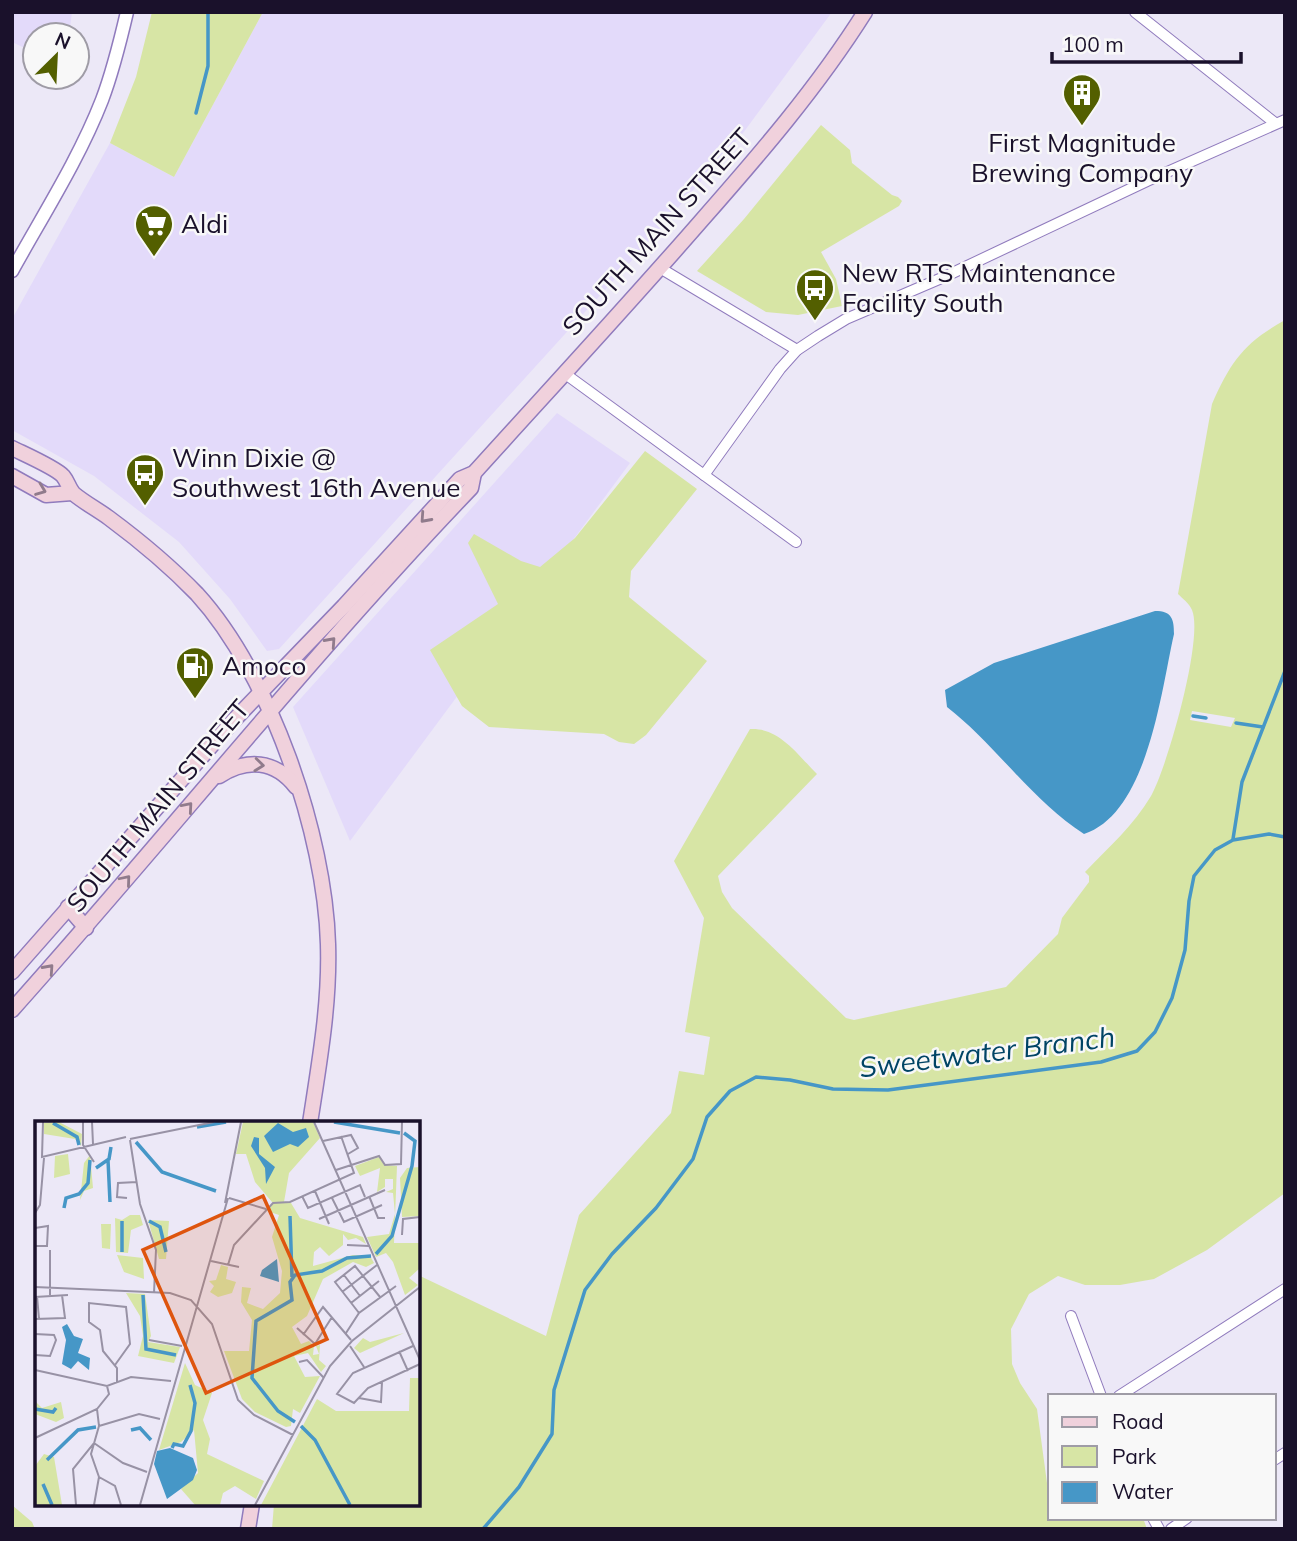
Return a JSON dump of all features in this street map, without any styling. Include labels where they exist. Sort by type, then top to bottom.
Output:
[{"type":"main road","name":"SOUTH MAIN STREET","points":[[12,972],[261,693],[460,479],[474,473],[660,268],[768,145],[824,74],[864,12]]},
{"type":"main road","points":[[12,448],[62,475],[72,493],[145,545],[197,595],[236,646],[270,712],[301,794],[325,891],[327,1000],[310,1121]]},
{"type":"main road","name":"SOUTH MAIN STREET","points":[[12,1010],[86,928],[270,712],[471,488],[474,473]]},
{"type":"main road","points":[[12,476],[46,495],[72,493]]},
{"type":"main road","points":[[209,783],[241,765],[265,764],[284,774],[301,794]]},
{"type":"main road","points":[[68,907],[86,928]]},
{"type":"main road","points":[[248,1529],[252,1506]]},
{"type":"street","points":[[12,271],[71,166],[102,101],[118,52],[127,12]]},
{"type":"street","points":[[704,475],[780,369],[797,350],[845,319],[1280,121],[1135,12]]},
{"type":"street","points":[[660,268],[797,350]]},
{"type":"street","points":[[564,373],[796,542]]},
{"type":"street","points":[[1122,1394],[1285,1289]]},
{"type":"street","points":[[1071,1316],[1100,1394]]},
{"type":"shaded area","points":[[12,12],[72,12],[71,21],[21,21],[21,46],[12,42]]},
{"type":"shaded area","points":[[263,12],[832,12],[743,133],[634,258],[279,649],[267,651],[230,599],[179,542],[94,476],[12,430],[12,319],[110,143],[174,177]]},
{"type":"shaded area","points":[[557,413],[630,463],[350,841],[293,707]]},
{"type":"green space","points":[[152,12],[263,12],[174,177],[110,143],[136,77]]},
{"type":"green space","points":[[821,125],[850,150],[852,163],[902,201],[899,206],[821,252],[836,279],[842,306],[798,315],[766,312],[697,271],[744,219]]},
{"type":"green space","points":[[1285,320],[1285,1193],[1207,1250],[1154,1279],[1120,1285],[1085,1285],[1058,1276],[1029,1294],[1011,1329],[1012,1364],[1020,1383],[1037,1409],[1048,1484],[1048,1520],[1144,1520],[1147,1529],[272,1529],[274,1506],[420,1506],[420,1276],[546,1336],[579,1215],[671,1113],[679,1071],[704,1075],[710,1037],[685,1032],[704,918],[674,861],[750,729],[779,737],[817,774],[718,876],[722,892],[732,908],[846,1018],[854,1020],[1006,987],[1058,934],[1062,918],[1089,882],[1089,876],[1085,872],[1137,817],[1151,796],[1166,759],[1189,674],[1193,647],[1192,610],[1178,594],[1212,404],[1240,354],[1259,337]],"holes":[[[1192,711],[1235,718],[1231,727],[1190,720]]]},
{"type":"green space","points":[[645,451],[697,489],[631,571],[629,597],[707,661],[646,735],[634,744],[619,742],[604,734],[489,727],[462,706],[430,650],[498,604],[468,543],[474,534],[521,561],[540,567],[575,538]]},
{"type":"green space","points":[[12,1505],[32,1522],[35,1529],[12,1529]]},
{"type":"water","points":[[1155,611],[1165,612],[1171,617],[1174,634],[1148,748],[1137,777],[1123,802],[1106,822],[1084,834],[1047,805],[982,738],[947,707],[945,690],[994,663]]},
{"type":"waterway","points":[[196,113],[208,66],[208,12]]},
{"type":"waterway","points":[[1233,839],[1242,782],[1285,671]]},
{"type":"waterway","points":[[1193,716],[1206,718]]},
{"type":"waterway","points":[[1236,723],[1263,727]]},
{"type":"waterway","name":"Sweetwater Branch","points":[[483,1529],[519,1487],[552,1434],[554,1390],[585,1290],[612,1254],[656,1208],[693,1159],[707,1117],[730,1091],[756,1077],[790,1080],[833,1089],[888,1090],[1101,1062],[1137,1051],[1155,1032],[1172,998],[1185,950],[1194,876],[1215,850],[1233,840],[1269,834],[1285,837]]},
{"type":"place","name":"First Magnitude Brewing Company","points":[[1082,127]]},
{"type":"place","name":"Aldi","points":[[154,258]]},
{"type":"place","name":"New RTS Maintenance Facility South","points":[[815,322]]},
{"type":"place","name":"Winn Dixie @ Southwest 16th Avenue","points":[[145,507]]},
{"type":"place","name":"Amoco","points":[[195,700]]}]
